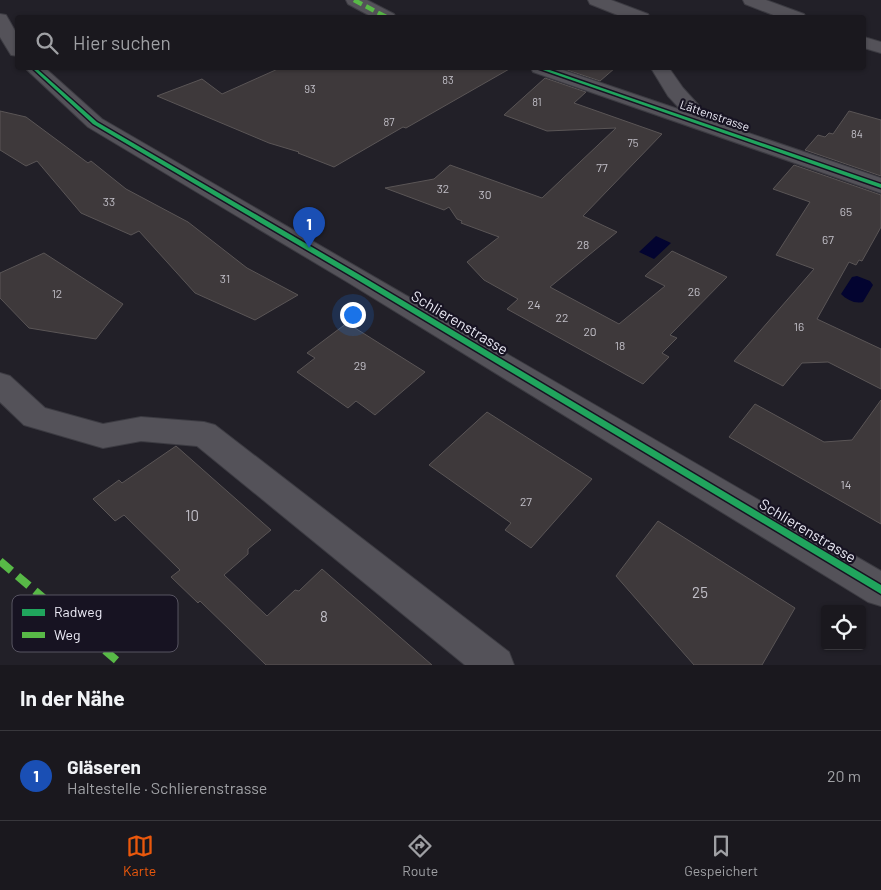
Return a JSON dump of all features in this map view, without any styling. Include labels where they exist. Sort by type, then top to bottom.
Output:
[{"type":"street","points":[[354,0],[382,15]]},
{"type":"street","points":[[596,0],[634,15]]},
{"type":"street","points":[[751,0],[790,15]]},
{"type":"street","points":[[0,19],[15,46]]},
{"type":"street","points":[[866,43],[881,48]]},
{"type":"street","name":"Schlierenstrasse","points":[[36,70],[94,123],[349,272],[881,590]]},
{"type":"street","name":"Lättenstrasse","points":[[546,70],[881,186]]},
{"type":"street","name":"Lättenstrasse","points":[[661,70],[675,92],[706,124]]},
{"type":"street","points":[[0,384],[35,417],[103,436],[142,429],[204,434],[495,665]]},
{"type":"shaded area","points":[[656,236],[671,243],[654,259],[639,252]]},
{"type":"shaded area","points":[[857,276],[870,281],[873,285],[863,302],[851,301],[841,294],[852,277]]},
{"type":"building","points":[[276,70],[508,70],[334,167],[299,152],[269,143],[157,96],[202,79],[222,94]]},
{"type":"building","points":[[567,70],[613,70],[600,81]]},
{"type":"building","points":[[545,78],[586,92],[574,103],[662,134],[583,216],[617,232],[550,287],[619,324],[665,286],[645,276],[672,251],[727,277],[670,335],[677,338],[662,353],[669,357],[643,384],[507,309],[518,299],[484,280],[467,262],[499,237],[461,223],[462,221],[457,219],[449,207],[444,210],[385,188],[434,179],[450,165],[542,198],[616,128],[547,131],[504,115]]},
{"type":"building","points":[[0,111],[26,117],[88,163],[91,161],[126,189],[188,222],[247,268],[298,295],[255,320],[195,293],[139,231],[131,235],[81,213],[37,161],[26,166],[0,150]]},
{"type":"building","points":[[849,111],[881,120],[881,176],[805,150],[818,135],[825,137],[829,133],[833,134]]},
{"type":"building","points":[[794,165],[881,195],[881,227],[862,261],[859,260],[856,265],[849,262],[817,319],[881,349],[881,389],[828,362],[802,363],[783,386],[734,361],[814,269],[776,255],[810,202],[773,189]]},
{"type":"building","points":[[44,253],[123,304],[96,339],[29,328],[0,298],[0,273]]},
{"type":"building","points":[[347,323],[425,372],[375,415],[356,401],[348,408],[297,372],[315,358],[307,353]]},
{"type":"building","points":[[881,400],[881,524],[729,437],[755,404],[824,442],[852,440]]},
{"type":"building","points":[[487,412],[592,479],[531,548],[505,530],[511,523],[429,465]]},
{"type":"building","points":[[176,446],[271,530],[248,549],[248,554],[224,575],[267,616],[295,590],[299,591],[322,569],[432,665],[266,665],[200,601],[198,603],[171,577],[180,570],[124,515],[115,521],[93,499],[119,480],[122,483]]},
{"type":"building","points":[[658,521],[795,608],[762,665],[694,665],[616,576]]},
{"type":"marked path","points":[[354,0],[382,15]]},
{"type":"marked path","points":[[0,561],[40,595]]},
{"type":"marked path","points":[[107,652],[122,665]]},
{"type":"cycle path","points":[[36,70],[95,123],[358,277],[881,590]]},
{"type":"cycle path","points":[[546,70],[881,186]]},
{"type":"place","name":"Gläseren","points":[[309,248]]}]
